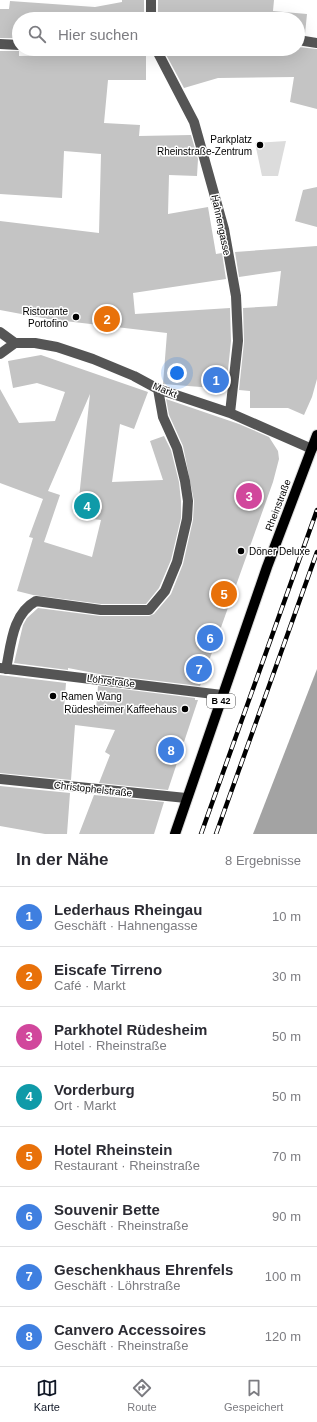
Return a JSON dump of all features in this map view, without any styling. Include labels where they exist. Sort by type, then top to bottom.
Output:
[{"type":"main road","name":"Rheinstraße","points":[[175,834],[186,798],[267,567],[317,435]]},
{"type":"street","points":[[151,0],[151,12]]},
{"type":"street","points":[[305,41],[317,43]]},
{"type":"street","points":[[0,44],[12,45]]},
{"type":"street","name":"Hahnengasse","points":[[160,56],[194,122],[224,229],[236,296],[238,341],[230,413]]},
{"type":"street","points":[[0,332],[16,343],[0,354]]},
{"type":"street","name":"Markt","points":[[16,343],[35,343],[57,347],[134,376],[158,389],[230,413],[312,449]]},
{"type":"street","points":[[3,668],[16,624],[27,606],[36,601],[101,610],[149,610],[165,591],[177,562],[187,519],[188,501],[177,448],[163,417],[158,389]]},
{"type":"street","name":"Löhrstraße","points":[[3,668],[222,695]]},
{"type":"street","name":"Christophelstraße","points":[[0,779],[186,798]]},
{"type":"shaded area","points":[[286,141],[278,176],[262,176],[255,143]]},
{"type":"shaded area","points":[[317,669],[317,834],[253,834]]},
{"type":"building","points":[[122,0],[144,0],[144,12],[12,12],[12,38],[0,38],[0,9],[9,9],[10,1],[95,7],[122,2]]},
{"type":"building","points":[[158,0],[274,0],[273,11],[284,12],[158,12]]},
{"type":"building","points":[[305,14],[307,14],[305,34]]},
{"type":"building","points":[[305,48],[317,49],[317,109],[290,102],[294,77],[218,78],[184,88],[167,56],[305,56]]},
{"type":"building","points":[[0,51],[12,51],[12,56],[146,56],[146,80],[108,80],[104,123],[140,125],[139,136],[191,135],[198,159],[197,176],[169,175],[168,214],[208,207],[216,254],[222,253],[226,279],[133,293],[135,314],[230,308],[231,341],[226,389],[163,384],[167,333],[48,319],[0,310],[0,221],[99,233],[101,154],[64,151],[62,198],[0,194]]},
{"type":"building","points":[[317,187],[317,227],[295,221],[303,190]]},
{"type":"building","points":[[317,246],[317,379],[312,397],[304,415],[288,408],[250,408],[250,391],[239,390],[244,342],[243,308],[277,306],[281,271],[239,277],[235,252]]},
{"type":"building","points":[[41,355],[148,392],[134,429],[120,424],[112,482],[163,480],[150,441],[164,436],[171,450],[179,482],[181,518],[171,560],[159,588],[146,604],[101,604],[33,595],[17,591],[33,538],[29,537],[43,499],[0,483],[0,389],[19,423],[55,421],[65,392],[37,383],[13,388],[8,361]],"holes":[[[90,394],[77,517],[101,520],[92,557],[44,542],[60,495],[48,491]]]},
{"type":"building","points":[[166,399],[239,424],[269,437],[278,451],[279,459],[273,482],[200,686],[99,674],[68,668],[68,670],[14,663],[23,625],[27,618],[38,608],[100,616],[149,616],[154,614],[171,594],[183,564],[193,520],[194,501],[183,446],[169,415]]},
{"type":"building","points":[[0,675],[66,683],[64,709],[96,709],[98,686],[195,698],[195,700],[198,700],[168,790],[99,783],[110,755],[105,752],[115,730],[75,725],[71,780],[0,773]]},
{"type":"building","points":[[0,786],[70,793],[67,834],[45,834],[0,826]]},
{"type":"building","points":[[94,795],[164,802],[154,834],[79,834]]},
{"type":"railway","points":[[201,834],[317,510]]},
{"type":"railway","points":[[216,834],[317,552]]},
{"type":"place","name":"Parkplatz Rheinstraße-Zentrum","points":[[260,145]]},
{"type":"place","name":"Ristorante Portofino","points":[[76,317]]},
{"type":"place","name":"Eiscafe Tirreno","points":[[107,319]]},
{"type":"place","name":"Lederhaus Rheingau","points":[[216,380]]},
{"type":"place","name":"Parkhotel Rüdesheim","points":[[249,496]]},
{"type":"place","name":"Vorderburg","points":[[87,506]]},
{"type":"place","name":"Döner Deluxe","points":[[241,551]]},
{"type":"place","name":"Hotel Rheinstein","points":[[224,594]]},
{"type":"place","name":"Souvenir Bette","points":[[210,638]]},
{"type":"place","name":"Geschenkhaus Ehrenfels","points":[[199,669]]},
{"type":"place","name":"Ramen Wang","points":[[53,696]]},
{"type":"place","name":"Rüdesheimer Kaffeehaus","points":[[185,709]]},
{"type":"place","name":"Canvero Accessoires","points":[[171,750]]}]
